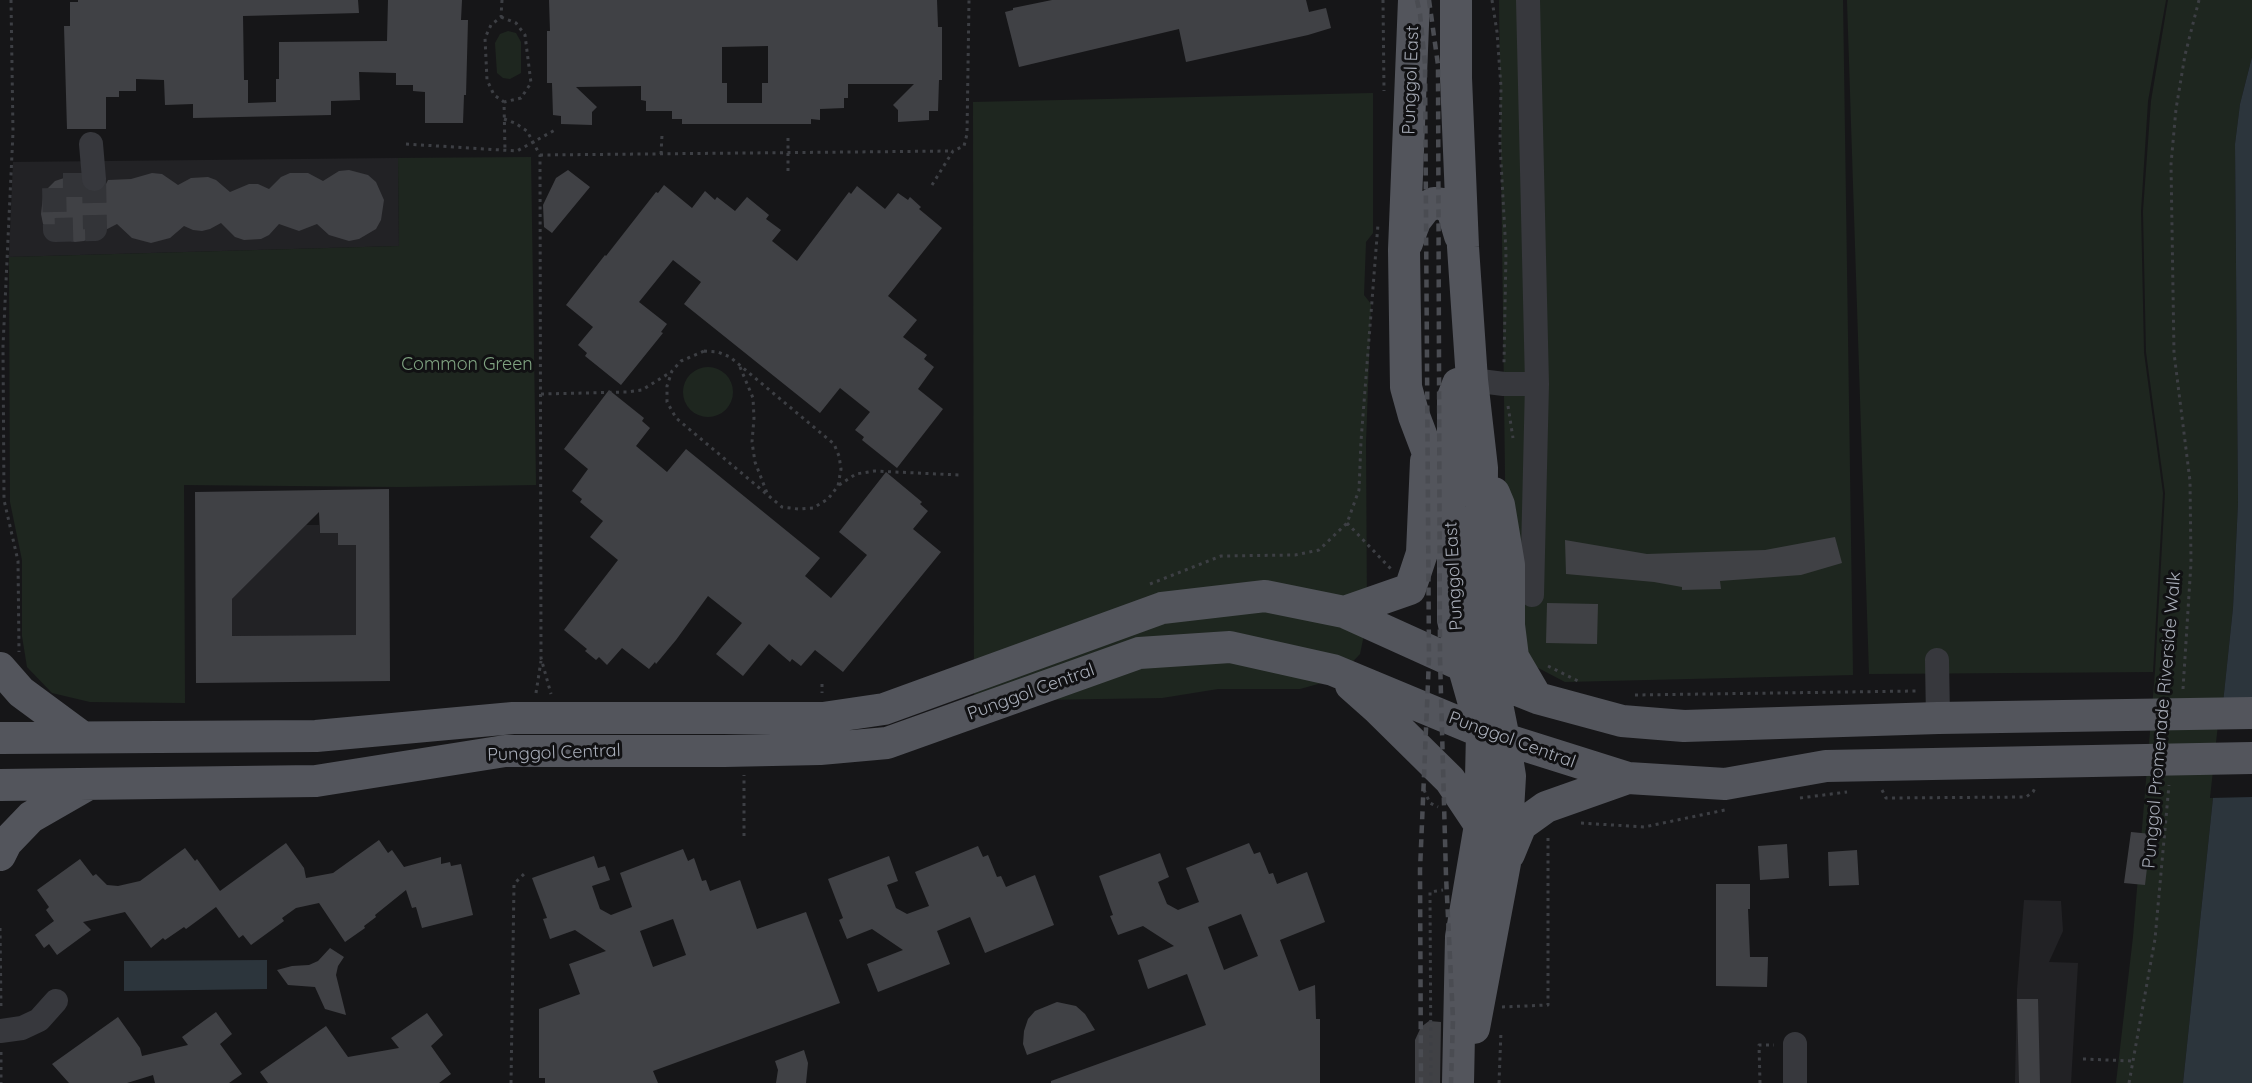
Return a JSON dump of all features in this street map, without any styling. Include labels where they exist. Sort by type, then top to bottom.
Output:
[{"type":"main road","name":"Punggol East","points":[[1414,0],[1404,250],[1406,387],[1414,416],[1453,519],[1453,620],[1477,671],[1493,735],[1510,776],[1505,863],[1474,1026],[1472,1083]]},
{"type":"main road","name":"Punggol East","points":[[1456,0],[1456,78],[1463,247],[1472,380],[1482,468],[1481,603],[1483,634],[1477,671]]},
{"type":"main road","points":[[1404,250],[1415,221],[1425,208],[1434,203],[1442,204],[1452,210],[1463,247]]},
{"type":"main road","points":[[1453,519],[1453,397],[1458,384],[1472,380]]},
{"type":"main road","points":[[1344,612],[1410,589],[1422,553],[1426,445]]},
{"type":"main road","points":[[1482,468],[1499,505],[1509,565],[1509,625],[1513,657],[1537,698]]},
{"type":"main road","name":"Punggol Central","points":[[0,738],[316,736],[513,718],[823,718],[884,710],[1162,608],[1265,596],[1344,612],[1537,698],[1622,721],[1684,726],[1938,705],[2040,717],[2252,713]]},
{"type":"main road","name":"Punggol Central","points":[[0,785],[316,781],[505,751],[735,751],[820,749],[887,743],[1139,653],[1230,647],[1333,670],[1493,735],[1628,778],[1725,784],[1826,766],[2040,773],[2252,758]]},
{"type":"main road","points":[[10,666],[21,692],[82,737]]},
{"type":"main road","points":[[1333,670],[1378,709],[1450,780],[1480,825]]},
{"type":"main road","name":"Punggol East","points":[[1458,1083],[1461,938],[1493,735]]},
{"type":"main road","points":[[1505,863],[1521,825],[1546,807],[1628,778]]},
{"type":"main road","points":[[0,855],[6,843],[30,817],[86,785]]},
{"type":"street","points":[[1527,0],[1537,384],[1532,595]]},
{"type":"street","points":[[91,144],[94,179]]},
{"type":"street","points":[[1472,380],[1504,384],[1537,384]]},
{"type":"street","points":[[1937,660],[1938,705]]},
{"type":"street","points":[[0,1030],[22,1028],[39,1020],[56,1001]]},
{"type":"street","points":[[1794,1083],[1795,1044]]},
{"type":"path","points":[[10,666],[18,561],[4,500],[1,346],[14,132],[11,0]]},
{"type":"path","points":[[501,18],[502,0]]},
{"type":"path","points":[[540,155],[953,151],[964,146],[967,134],[969,0]]},
{"type":"path","points":[[1383,0],[1383,91]]},
{"type":"path","points":[[1492,0],[1501,87],[1500,144],[1506,252],[1504,384],[1514,446]]},
{"type":"path","name":"Punggol Promenade Riverside Walk","points":[[2182,691],[2191,563],[2190,481],[2174,353],[2171,164],[2176,109],[2185,56],[2199,0]]},
{"type":"path","points":[[501,18],[516,23],[525,35],[531,82],[521,98],[504,102],[494,95],[487,80],[485,38],[491,25],[501,18]]},
{"type":"path","points":[[504,102],[505,151]]},
{"type":"path","points":[[504,119],[521,127],[534,142],[540,155],[541,658],[536,697]]},
{"type":"path","points":[[406,144],[517,151],[555,130]]},
{"type":"path","points":[[661,154],[662,135]]},
{"type":"path","points":[[788,138],[788,172]]},
{"type":"path","points":[[932,185],[953,151]]},
{"type":"path","points":[[1143,586],[1221,556],[1295,555],[1319,550],[1347,522],[1359,490],[1379,217]]},
{"type":"path","points":[[541,394],[642,390],[672,371],[681,361],[704,351],[718,352],[730,357],[834,444],[841,469],[838,486]]},
{"type":"path","points":[[739,365],[748,381],[753,398],[754,462],[768,495]]},
{"type":"path","points":[[672,371],[667,386],[667,402],[676,418],[782,507],[813,508],[828,500],[838,486],[856,474],[874,471],[959,475]]},
{"type":"path","points":[[541,658],[554,698]]},
{"type":"path","points":[[1544,663],[1588,686]]},
{"type":"path","points":[[1628,695],[1938,705]]},
{"type":"path","points":[[744,767],[744,836]]},
{"type":"path","points":[[1881,788],[1886,798],[2026,797],[2033,792],[2040,773]]},
{"type":"path","name":"Punggol Promenade Riverside Walk","points":[[2129,1083],[2155,939],[2170,778]]},
{"type":"path","points":[[1502,1007],[1548,1005],[1548,836],[1553,831]]},
{"type":"path","points":[[511,1083],[514,884],[526,872]]},
{"type":"path","points":[[0,928],[1,1083]]},
{"type":"path","points":[[1499,1083],[1501,1029]]},
{"type":"path","points":[[1760,1083],[1760,1046],[1795,1044]]},
{"type":"path","points":[[2083,1059],[2132,1061]]},
{"type":"shaded area","points":[[2252,57],[2252,1083],[2183,1083],[2233,608],[2238,503],[2235,144],[2240,104]]},
{"type":"shaded area","points":[[398,158],[399,246],[9,257],[13,162]]},
{"type":"shaded area","points":[[306,525],[319,525],[320,533],[338,533],[338,545],[356,545],[356,635],[232,636],[232,599]]},
{"type":"shaded area","points":[[2024,900],[2061,901],[2063,931],[2049,962],[2078,963],[2071,1083],[2015,1083],[2017,990]]},
{"type":"shaded area","points":[[267,960],[267,989],[124,991],[124,961]]},
{"type":"green space","points":[[1499,0],[1843,0],[1853,675],[1565,682],[1525,661],[1507,631]]},
{"type":"green space","points":[[1847,0],[2166,0],[2148,101],[2141,211],[2144,353],[2163,493],[2153,672],[1869,674]]},
{"type":"green space","points":[[2168,0],[2252,0],[2252,57],[2240,104],[2235,144],[2238,503],[2233,608],[2183,1083],[2116,1083],[2133,937],[2155,672],[2165,493],[2146,352],[2143,211],[2151,101]]},
{"type":"green space","points":[[508,31],[516,33],[521,42],[521,73],[510,79],[503,78],[497,73],[495,43],[500,34]]},
{"type":"green space","points":[[1373,93],[1373,233],[1366,242],[1364,295],[1371,304],[1366,442],[1367,620],[1360,654],[1336,679],[1300,689],[1218,689],[1162,698],[974,701],[973,102]]},
{"type":"green space","name":"Common Green","points":[[531,157],[536,485],[400,487],[184,485],[185,703],[90,702],[52,693],[27,667],[22,636],[22,560],[10,502],[9,257],[399,246],[398,158]]},
{"type":"green space","points":[[708,367],[726,374],[733,392],[726,410],[708,417],[690,410],[683,392],[690,374]]},
{"type":"pier","points":[[2252,705],[2252,797],[2210,798],[2220,706]]},
{"type":"building","points":[[78,0],[358,0],[359,13],[243,16],[244,80],[248,80],[248,103],[276,102],[276,79],[279,79],[279,42],[387,41],[388,0],[462,0],[461,20],[468,20],[463,123],[425,123],[425,92],[413,91],[413,85],[396,85],[396,73],[359,72],[360,100],[331,101],[331,115],[193,118],[193,104],[165,105],[164,80],[136,79],[136,91],[119,91],[119,97],[106,97],[106,129],[67,129],[64,26],[70,26],[70,2],[78,2]]},
{"type":"building","points":[[549,0],[937,0],[938,27],[942,27],[942,80],[939,80],[938,111],[929,111],[929,120],[898,122],[898,110],[893,105],[914,84],[848,84],[848,98],[844,98],[844,108],[820,109],[820,120],[811,119],[811,124],[682,124],[682,119],[672,119],[672,111],[646,111],[646,101],[641,100],[641,86],[576,87],[597,107],[592,112],[592,125],[561,124],[561,116],[553,115],[552,83],[547,83],[547,31],[550,31]],"holes":[[[768,46],[768,83],[762,83],[762,103],[727,103],[727,83],[722,83],[722,47]]]},
{"type":"building","points":[[1052,0],[1306,0],[1309,12],[1326,8],[1331,28],[1186,62],[1179,29],[1019,67],[1005,12],[1013,8]]},
{"type":"building","points":[[349,170],[368,175],[376,182],[384,200],[381,220],[376,229],[359,239],[349,241],[329,235],[317,224],[299,231],[279,224],[269,235],[261,239],[244,240],[235,237],[221,223],[202,231],[184,226],[170,238],[151,243],[132,238],[117,224],[84,241],[75,242],[56,238],[43,224],[41,214],[43,196],[48,188],[55,181],[73,175],[79,176],[82,187],[87,192],[95,193],[103,190],[108,180],[131,179],[152,173],[162,174],[178,185],[191,178],[208,177],[216,180],[230,192],[249,184],[258,184],[269,189],[281,177],[290,173],[308,173],[323,181],[339,171]]},
{"type":"building","points":[[568,170],[590,187],[552,233],[544,227],[543,205],[556,178]]},
{"type":"building","points":[[664,185],[692,208],[705,191],[715,200],[717,197],[735,211],[747,197],[769,215],[766,219],[781,230],[772,241],[797,261],[849,192],[851,194],[857,186],[885,209],[898,193],[908,200],[910,197],[921,207],[919,209],[942,228],[888,296],[917,320],[903,337],[927,355],[924,359],[934,367],[918,389],[943,409],[897,468],[862,440],[864,437],[855,430],[870,412],[840,388],[820,413],[684,304],[701,282],[673,260],[639,302],[667,324],[661,332],[663,333],[621,385],[585,356],[587,353],[578,345],[593,327],[566,305]]},
{"type":"building","points":[[609,390],[644,418],[642,421],[650,428],[636,446],[667,472],[686,449],[820,558],[805,576],[831,598],[867,555],[839,532],[886,472],[922,502],[920,504],[928,511],[913,529],[941,552],[843,672],[815,650],[801,666],[792,659],[790,662],[769,644],[743,676],[716,654],[742,623],[708,596],[676,640],[649,669],[622,648],[607,665],[599,657],[596,660],[585,651],[587,649],[564,630],[618,560],[590,537],[603,521],[580,502],[582,499],[572,491],[588,469],[564,449]]},
{"type":"building","points":[[389,489],[390,681],[196,683],[195,492]],"holes":[[[319,512],[320,533],[338,533],[338,545],[356,545],[356,635],[232,636],[232,599]]]},
{"type":"building","points":[[1835,537],[1842,563],[1801,575],[1720,581],[1721,589],[1682,590],[1682,587],[1654,582],[1566,574],[1565,540],[1647,554],[1765,550]]},
{"type":"building","points":[[1547,603],[1598,604],[1597,644],[1546,643]]},
{"type":"building","points":[[2131,832],[2151,834],[2145,885],[2124,883]]},
{"type":"building","points":[[379,840],[388,853],[392,850],[404,867],[441,857],[441,864],[450,862],[451,866],[461,864],[473,915],[422,928],[416,907],[412,908],[406,890],[375,915],[376,917],[364,926],[365,928],[345,942],[319,903],[296,908],[282,918],[284,921],[251,945],[243,935],[239,938],[216,907],[186,929],[184,927],[165,940],[163,938],[151,948],[125,912],[83,922],[91,930],[57,955],[49,944],[44,948],[35,935],[54,921],[46,910],[49,907],[37,890],[80,859],[93,876],[96,874],[107,885],[118,886],[140,881],[185,848],[195,861],[197,859],[220,891],[286,843],[304,868],[306,878],[333,873]]},
{"type":"building","points":[[1249,843],[1254,854],[1260,852],[1269,874],[1273,873],[1277,884],[1307,872],[1325,922],[1280,940],[1299,991],[1315,985],[1316,1019],[1320,1019],[1320,1083],[1051,1083],[1051,1081],[1206,1025],[1187,974],[1148,989],[1138,960],[1174,946],[1143,926],[1118,935],[1099,876],[1160,853],[1169,877],[1158,882],[1167,904],[1178,910],[1199,902],[1186,868]],"holes":[[[1241,914],[1258,956],[1224,970],[1208,927]]]},
{"type":"building","points":[[1787,844],[1789,878],[1760,880],[1758,846]]},
{"type":"building","points":[[978,846],[983,857],[988,855],[997,877],[1001,876],[1006,887],[1035,875],[1054,925],[985,953],[970,917],[937,931],[950,964],[878,992],[867,964],[903,950],[872,929],[847,939],[839,920],[843,918],[828,879],[889,856],[898,881],[887,885],[896,908],[907,914],[929,906],[915,872]]},
{"type":"building","points":[[683,849],[688,861],[694,858],[702,881],[706,880],[710,891],[740,880],[757,929],[806,912],[840,1003],[653,1071],[658,1083],[545,1083],[545,1078],[539,1078],[539,1009],[580,994],[569,964],[606,951],[575,930],[550,939],[543,919],[547,918],[532,878],[594,856],[598,868],[605,866],[610,880],[592,886],[600,909],[611,915],[632,907],[620,873]],"holes":[[[673,919],[686,955],[653,967],[640,931]]]},
{"type":"building","points":[[1857,850],[1859,885],[1829,886],[1828,852]]},
{"type":"building","points":[[1716,884],[1750,884],[1750,909],[1748,909],[1750,957],[1768,957],[1767,987],[1716,986]]},
{"type":"building","points":[[330,948],[344,957],[338,966],[336,975],[346,1015],[325,1009],[315,987],[288,985],[277,970],[309,965],[318,961]]},
{"type":"building","points":[[2017,999],[2038,999],[2040,1083],[2019,1083]]},
{"type":"building","points":[[1057,1002],[1076,1006],[1085,1014],[1095,1030],[1027,1055],[1023,1044],[1028,1019],[1035,1011]]},
{"type":"building","points":[[216,1012],[232,1034],[220,1044],[242,1074],[229,1083],[155,1083],[153,1075],[127,1083],[69,1083],[52,1064],[118,1017],[140,1048],[142,1056],[188,1045],[182,1037]]},
{"type":"building","points":[[427,1013],[443,1035],[431,1046],[451,1074],[439,1083],[268,1083],[260,1072],[326,1026],[348,1057],[399,1048],[391,1038]]},
{"type":"building","points":[[1429,1021],[1441,1022],[1440,1083],[1415,1083],[1415,1040],[1421,1027]]},
{"type":"building","points":[[804,1050],[808,1063],[806,1083],[776,1083],[778,1070],[775,1061]]},
{"type":"tunnel","points":[[94,179],[95,229],[55,230],[54,185],[94,185]]},
{"type":"railway","points":[[1417,0],[1425,64],[1429,659],[1420,870],[1421,1083]]},
{"type":"railway","points":[[1429,0],[1438,65],[1440,658],[1446,876],[1453,1019],[1451,1083]]}]
